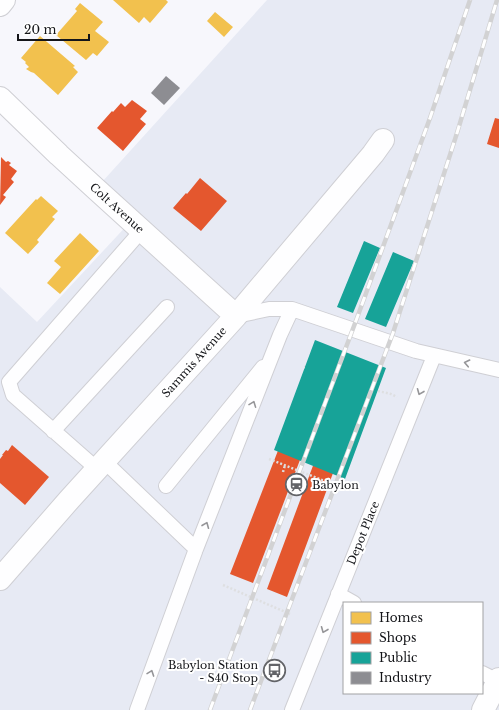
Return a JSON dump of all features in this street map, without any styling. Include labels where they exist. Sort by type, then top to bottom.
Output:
[{"type":"street","points":[[0,5],[4,0]]},
{"type":"street","name":"Colt Avenue","points":[[0,98],[59,155],[236,316]]},
{"type":"street","name":"Sammis Avenue","points":[[0,579],[236,316],[373,154],[383,140]]},
{"type":"street","points":[[483,710],[493,678]]},
{"type":"lane","points":[[142,230],[9,382],[13,395],[53,431],[101,465],[196,549]]},
{"type":"lane","points":[[53,431],[167,307]]},
{"type":"lane","points":[[236,316],[269,309],[292,309],[416,351],[499,370]]},
{"type":"lane","points":[[137,710],[196,549],[280,335],[292,309]]},
{"type":"lane","name":"Depot Place","points":[[292,710],[434,356]]},
{"type":"lane","points":[[166,486],[271,358]]},
{"type":"lane","points":[[338,594],[352,602]]},
{"type":"path","points":[[378,391],[391,394]]},
{"type":"path","points":[[269,459],[322,480],[346,484]]},
{"type":"path","points":[[283,472],[285,465]]},
{"type":"path","points":[[319,488],[322,480]]},
{"type":"path","points":[[223,585],[290,614]]},
{"type":"shaded area","points":[[267,0],[499,0],[499,710],[0,710],[0,287],[37,322],[131,221],[92,193]]},
{"type":"building: Homes","points":[[113,0],[166,0],[168,2],[150,23],[144,17],[139,23]]},
{"type":"building: Homes","points":[[80,3],[103,22],[95,31],[109,42],[97,56],[93,53],[86,60],[56,35],[77,11],[75,9]]},
{"type":"building: Homes","points":[[215,12],[233,27],[224,37],[207,21]]},
{"type":"building: Homes","points":[[40,36],[75,66],[73,67],[78,72],[58,95],[34,73],[26,69],[29,67],[21,58]]},
{"type":"building: Homes","points":[[41,196],[58,211],[52,217],[55,219],[37,240],[39,242],[28,254],[5,233],[36,199],[37,200]]},
{"type":"building: Homes","points":[[80,233],[99,251],[60,294],[47,283],[61,267],[54,261]]},
{"type":"building: Shops","points":[[132,100],[147,111],[140,119],[146,124],[123,151],[97,128],[121,103],[125,107]]},
{"type":"building: Shops","points":[[495,118],[499,119],[499,148],[487,144]]},
{"type":"building: Shops","points":[[1,157],[6,162],[8,161],[11,163],[9,165],[17,171],[11,179],[14,182],[3,195],[6,197],[0,205]]},
{"type":"building: Shops","points":[[200,178],[227,201],[201,231],[173,208]]},
{"type":"building: Shops","points":[[307,376],[329,384],[253,583],[230,574]]},
{"type":"building: Shops","points":[[342,388],[362,395],[287,597],[267,589]]},
{"type":"building: Shops","points":[[12,445],[49,477],[25,505],[0,483],[0,459],[6,450],[8,451]]},
{"type":"building: Public","points":[[364,241],[380,248],[353,313],[337,307]]},
{"type":"building: Public","points":[[393,252],[414,261],[386,327],[365,319]]},
{"type":"building: Public","points":[[315,340],[386,368],[345,479],[274,450]]},
{"type":"building: Industry","points":[[166,76],[180,88],[164,105],[151,93]]},
{"type":"railway","points":[[210,710],[357,318],[430,118],[470,0]]},
{"type":"railway","points":[[250,710],[393,333],[457,133],[497,0]]},
{"type":"place","name":"Babylon","points":[[296,485]]},
{"type":"place","name":"Babylon Station - S40 Stop","points":[[274,671]]}]
